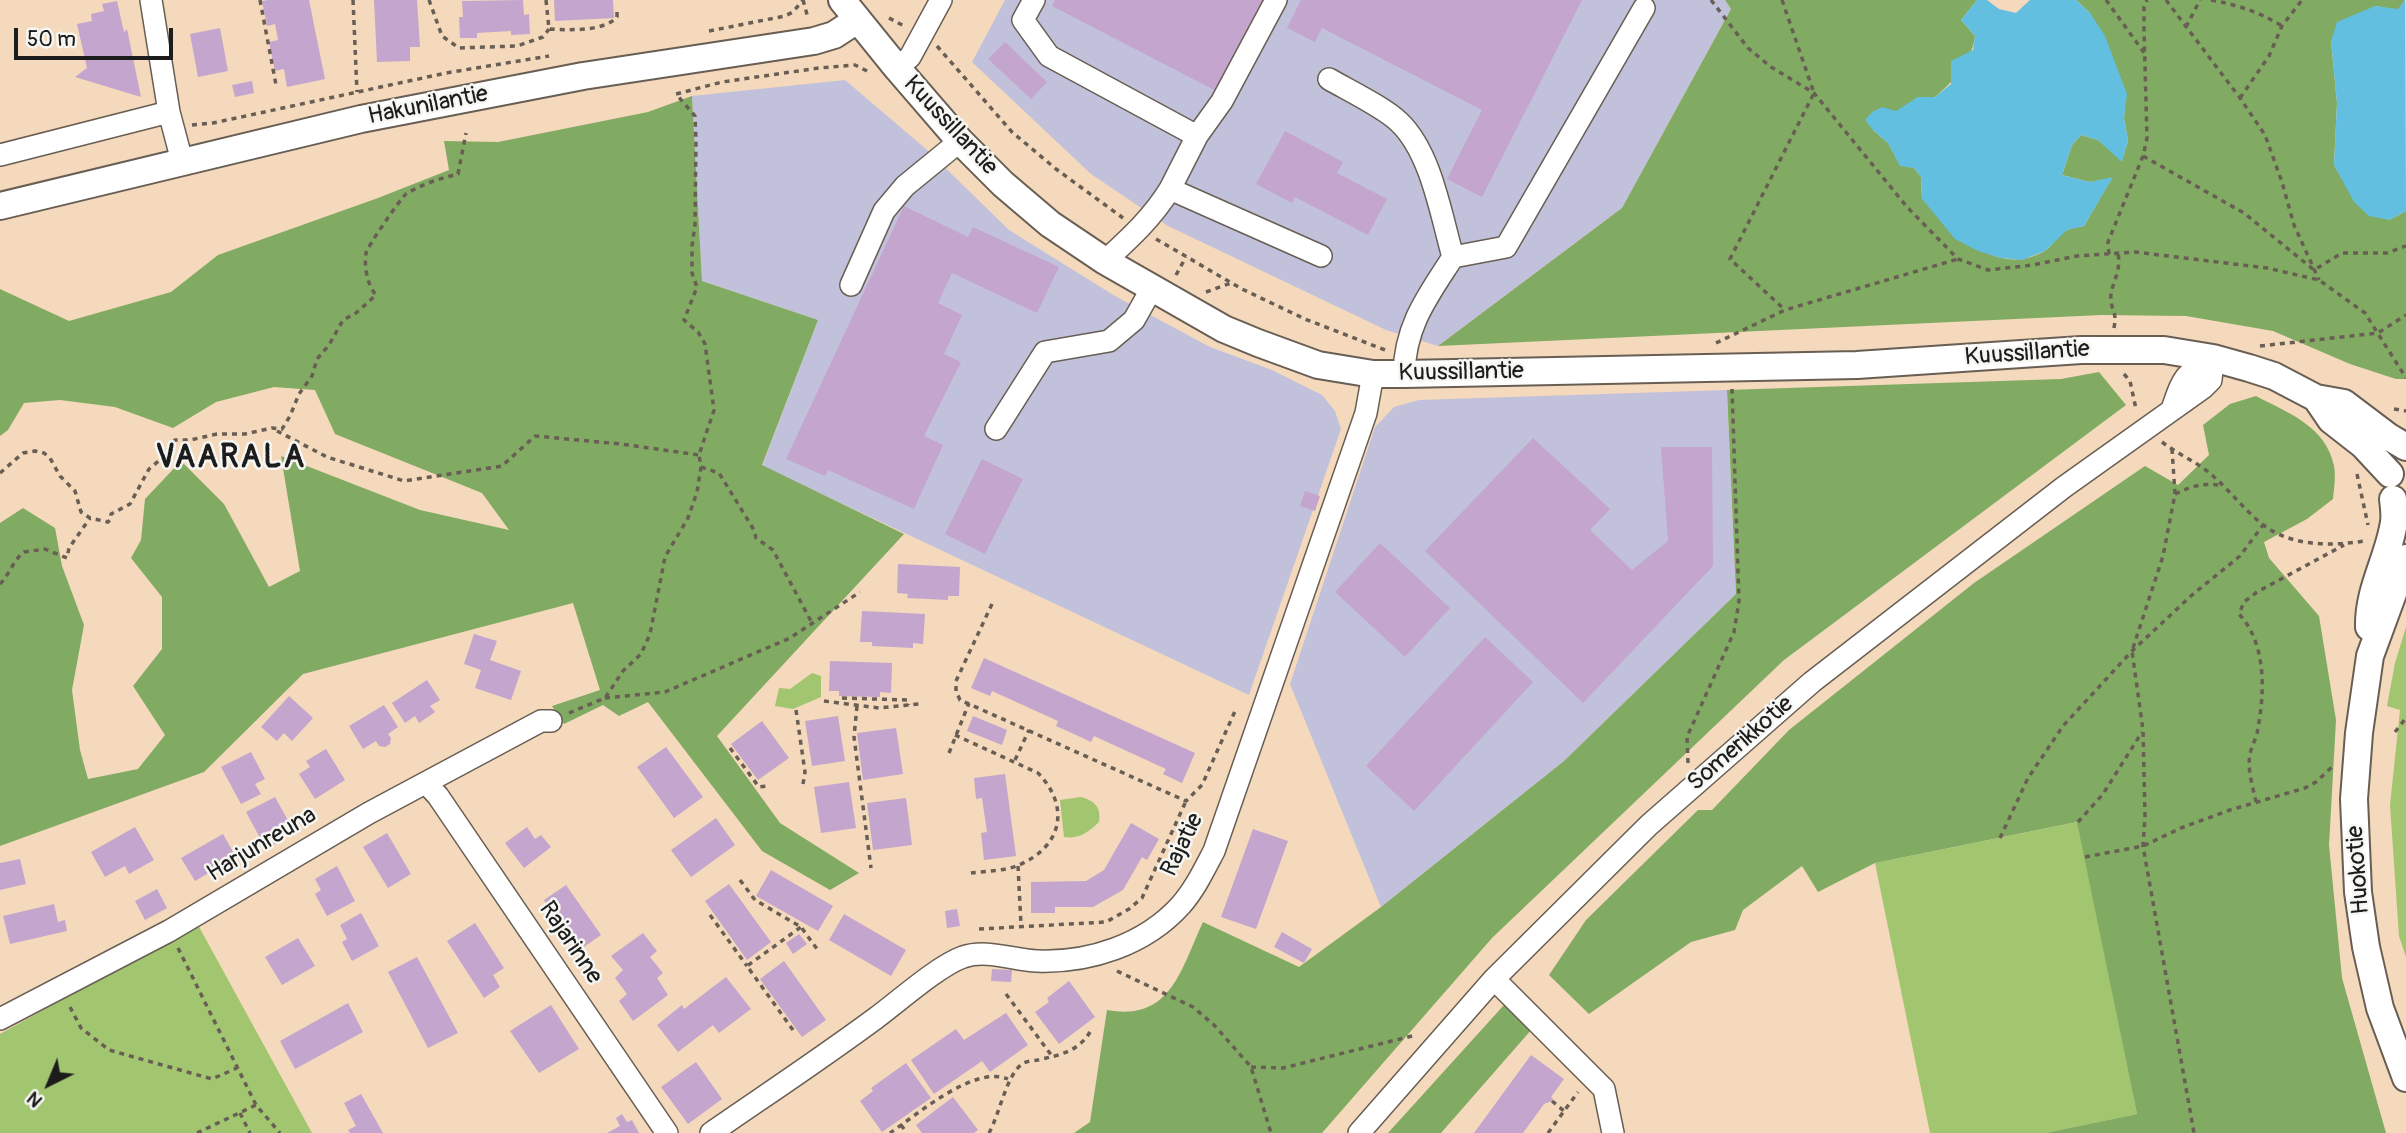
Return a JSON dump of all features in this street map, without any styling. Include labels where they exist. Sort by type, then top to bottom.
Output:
[{"type":"main road","name":"Kuussillantie","points":[[849,10],[887,72],[1003,184],[1050,224],[1105,261],[1164,283],[1224,329],[1318,365],[1373,374],[1404,365],[1731,368],[1857,365],[2113,349],[2164,350],[2213,358]]},
{"type":"main road","name":"Hakunilantie","points":[[0,206],[361,119],[513,89],[814,41],[834,35],[849,10]]},
{"type":"main road","points":[[2213,358],[2274,376],[2316,398],[2344,403],[2406,447],[2394,463],[2397,496]]},
{"type":"main road","points":[[2316,398],[2331,421],[2363,444],[2397,496]]},
{"type":"main road","name":"Huokotie","points":[[2397,496],[2394,521],[2368,615],[2370,656],[2359,733],[2354,799],[2358,892],[2366,947],[2380,1008],[2406,1078]]},
{"type":"main road","name":"Huokotie","points":[[2370,656],[2406,558]]},
{"type":"street","points":[[151,0],[169,112],[182,161]]},
{"type":"street","points":[[887,72],[909,57],[941,0]]},
{"type":"street","points":[[1034,0],[1023,20],[1049,56],[1197,136]]},
{"type":"street","points":[[1105,261],[1160,205],[1197,136],[1222,102],[1276,0]]},
{"type":"street","points":[[1404,365],[1416,316],[1453,257],[1506,247],[1644,8]]},
{"type":"street","points":[[1329,79],[1397,120],[1414,139],[1433,185],[1453,257]]},
{"type":"street","points":[[0,155],[169,112]]},
{"type":"street","points":[[851,285],[884,211],[905,186],[960,141]]},
{"type":"street","points":[[1170,189],[1321,256]]},
{"type":"street","points":[[996,429],[1045,352],[1109,341],[1134,320],[1164,283]]},
{"type":"street","name":"Somerikkotie","points":[[1359,1133],[1494,979],[1649,825],[1812,682],[2064,487],[2172,409],[2183,379],[2191,370],[2213,358]]},
{"type":"street","name":"Rajatie","points":[[711,1133],[947,966],[964,957],[983,955],[1034,961],[1088,958],[1121,947],[1153,929],[1180,906],[1199,881],[1214,851],[1368,406],[1373,374]]},
{"type":"street","name":"Harjunreuna","points":[[0,1019],[169,931],[316,843],[426,783],[541,721],[551,721]]},
{"type":"street","name":"Rajarinne","points":[[426,783],[503,889],[667,1133]]},
{"type":"street","points":[[1494,979],[1604,1089],[1613,1133]]},
{"type":"path","points":[[260,0],[276,85]]},
{"type":"path","points":[[353,0],[356,92]]},
{"type":"path","points":[[429,0],[442,36],[459,48],[517,46],[543,37],[549,29],[546,0]]},
{"type":"path","points":[[1711,0],[1748,48],[1771,68],[1814,93],[1907,207],[1958,259],[1988,270],[2077,256],[2134,251],[2267,268],[2319,280],[2365,313],[2406,378]]},
{"type":"path","points":[[1782,0],[1814,93],[1730,259],[1785,310]]},
{"type":"path","points":[[2106,0],[2146,56]]},
{"type":"path","points":[[2109,254],[2108,243],[2143,156],[2147,138],[2144,7],[2147,0]]},
{"type":"path","points":[[2166,0],[2265,135],[2294,225],[2319,280]]},
{"type":"path","points":[[2186,27],[2200,0]]},
{"type":"path","points":[[2211,0],[2242,6],[2263,14],[2282,26]]},
{"type":"path","points":[[2240,98],[2269,56],[2282,26],[2302,0]]},
{"type":"path","points":[[549,29],[572,30],[606,26],[617,17],[617,10]]},
{"type":"path","points":[[888,18],[922,35],[940,48],[1012,132],[1056,169],[1139,229],[1231,283],[1404,365]]},
{"type":"path","points":[[605,698],[623,671],[641,653],[650,634],[665,557],[688,518],[697,492],[701,467],[699,455],[714,410],[705,344],[698,332],[684,320],[697,287],[692,273],[696,141],[695,116],[676,94],[722,82],[819,68],[855,65],[887,72]]},
{"type":"path","points":[[0,473],[23,453],[44,453],[60,476],[75,491],[79,510],[90,517],[108,522],[111,514],[130,504],[150,466],[178,439],[190,440],[217,434],[245,434],[272,428],[282,429],[299,394],[312,376],[317,359],[329,345],[343,320],[356,313],[376,295],[370,287],[367,271],[366,252],[369,246],[402,197],[415,189],[458,174],[466,133]]},
{"type":"path","points":[[2143,156],[2244,213],[2314,270]]},
{"type":"path","points":[[2314,270],[2342,253],[2387,253],[2406,246]]},
{"type":"path","points":[[2113,332],[2117,315],[2110,299],[2120,266],[2119,253]]},
{"type":"path","points":[[1164,283],[1186,257]]},
{"type":"path","points":[[1711,347],[1785,310],[1958,259]]},
{"type":"path","points":[[1204,293],[1231,283]]},
{"type":"path","points":[[2261,351],[2249,347],[2378,333],[2406,315]]},
{"type":"path","points":[[1697,783],[1689,772],[1687,737],[1734,632],[1739,601],[1731,368]]},
{"type":"path","points":[[2121,370],[2130,381],[2136,410]]},
{"type":"path","points":[[2390,409],[2406,411]]},
{"type":"path","points":[[272,428],[327,457],[404,481],[502,466],[535,436],[699,455]]},
{"type":"path","points":[[2163,443],[2203,468],[2263,525],[2302,542],[2329,546],[2373,540]]},
{"type":"path","points":[[2172,449],[2175,495],[2163,556],[2132,651],[2143,730],[2143,846],[2194,1133]]},
{"type":"path","points":[[2355,465],[2369,530]]},
{"type":"path","points":[[701,467],[719,473],[754,530],[756,538],[774,550],[812,623]]},
{"type":"path","points":[[2175,495],[2193,485],[2207,483],[2225,487]]},
{"type":"path","points":[[0,584],[11,573],[14,564],[24,552],[45,550],[67,558],[69,548],[80,528],[90,517]]},
{"type":"path","points":[[2000,838],[2028,778],[2063,726],[2132,651],[2192,595],[2240,556],[2263,525]]},
{"type":"path","points":[[2256,802],[2250,779],[2249,755],[2258,730],[2261,667],[2256,639],[2239,614],[2244,602],[2257,592],[2346,544]]},
{"type":"path","points":[[551,721],[605,698],[665,692],[790,638],[860,592]]},
{"type":"path","points":[[992,604],[956,681],[960,700],[1186,801]]},
{"type":"path","points":[[842,698],[908,700],[908,705]]},
{"type":"path","points":[[824,701],[879,708],[919,704]]},
{"type":"path","points":[[949,754],[969,703]]},
{"type":"path","points":[[858,706],[854,737],[872,868]]},
{"type":"path","points":[[979,929],[1106,922],[1142,898],[1186,801],[1202,785],[1236,709]]},
{"type":"path","points":[[796,710],[805,772],[803,784]]},
{"type":"path","points":[[2395,732],[2406,718]]},
{"type":"path","points":[[1015,760],[1029,730]]},
{"type":"path","points":[[2078,822],[2103,794],[2143,730]]},
{"type":"path","points":[[955,734],[1038,772],[1047,782],[1058,811],[1056,831],[1040,852],[1018,866],[971,873]]},
{"type":"path","points":[[730,748],[759,787],[768,786]]},
{"type":"path","points":[[2085,857],[2143,846],[2181,828],[2305,788],[2316,782],[2337,762]]},
{"type":"path","points":[[1018,866],[1021,925]]},
{"type":"path","points":[[740,880],[755,900],[801,928],[817,949]]},
{"type":"path","points":[[710,915],[793,1030]]},
{"type":"path","points":[[747,966],[801,928]]},
{"type":"path","points":[[169,931],[257,1105],[280,1133]]},
{"type":"path","points":[[1088,958],[1193,1007],[1214,1025],[1251,1067],[1270,1133]]},
{"type":"path","points":[[60,987],[81,1028],[109,1050],[212,1079],[237,1068]]},
{"type":"path","points":[[1006,994],[1052,1056]]},
{"type":"path","points":[[1251,1067],[1283,1068],[1452,1026]]},
{"type":"path","points":[[989,1133],[1004,1097],[1008,1079],[1023,1063],[1076,1048],[1090,1031]]},
{"type":"path","points":[[1548,1133],[1582,1088],[1586,1071]]},
{"type":"path","points":[[890,1133],[946,1094],[975,1080],[1001,1076],[1008,1079]]},
{"type":"path","points":[[1552,1101],[1564,1111]]},
{"type":"path","points":[[197,1133],[257,1105]]},
{"type":"path","points":[[240,1113],[250,1133]]},
{"type":"path","points":[[901,1125],[907,1133]]},
{"type":"shaded area","points":[[1005,0],[1725,0],[1731,9],[1622,208],[1438,346],[1386,330],[1168,226],[1091,174],[972,62]]},
{"type":"shaded area","points":[[845,80],[926,149],[1009,230],[1115,296],[1210,347],[1272,370],[1322,395],[1335,411],[1341,429],[1249,695],[762,466],[818,320],[702,281],[692,96]]},
{"type":"shaded area","points":[[1727,390],[1736,594],[1564,761],[1381,907],[1290,684],[1375,427],[1394,407],[1419,400]]},
{"type":"green space","points":[[1725,0],[1977,0],[1961,20],[1975,36],[1970,54],[1955,77],[1935,97],[1918,97],[1873,130],[1888,143],[1900,165],[1914,168],[1921,177],[1922,199],[1976,247],[2007,259],[2025,258],[2043,252],[2067,230],[2084,226],[2112,178],[2090,182],[2062,175],[2072,145],[2081,135],[2098,140],[2122,161],[2128,141],[2124,118],[2126,94],[2090,13],[2076,0],[2405,0],[2398,10],[2375,6],[2331,41],[2337,103],[2334,165],[2343,180],[2389,220],[2406,211],[2406,379],[2396,379],[2350,364],[2273,331],[2186,316],[2101,315],[1438,346],[1622,208],[1731,9]]},
{"type":"green space","points":[[692,96],[702,281],[818,320],[762,465],[904,534],[717,736],[780,823],[859,873],[830,890],[762,851],[648,702],[619,716],[603,705],[564,724],[552,706],[600,690],[573,603],[303,674],[204,772],[0,846],[0,523],[23,508],[55,528],[62,566],[84,625],[72,690],[80,750],[88,779],[138,769],[165,735],[133,686],[162,649],[162,597],[131,558],[141,540],[145,499],[181,461],[224,504],[269,587],[300,571],[281,456],[420,510],[509,530],[482,493],[335,434],[315,390],[274,387],[216,402],[173,428],[115,407],[60,400],[24,403],[8,430],[0,436],[0,289],[69,321],[171,292],[218,255],[449,170],[444,141],[498,142],[648,112]]},
{"type":"green space","points":[[2099,372],[2126,405],[1784,660],[1492,938],[1322,1133],[1074,1133],[1090,1122],[1107,1010],[1129,1012],[1146,1008],[1160,1000],[1180,974],[1203,922],[1299,967],[1381,907],[1564,761],[1736,594],[1727,390],[2061,379]]},
{"type":"green space","points":[[2256,396],[2304,422],[2323,441],[2334,466],[2333,499],[2307,519],[2264,542],[2269,558],[2319,616],[2336,720],[2329,845],[2342,978],[2386,1133],[2045,1133],[2137,1114],[2077,822],[1875,863],[1818,892],[1802,866],[1743,910],[1735,930],[1691,942],[1589,1014],[1549,975],[1586,920],[1698,810],[1712,810],[1789,730],[1974,583],[2145,466],[2178,485],[2209,455],[2203,425],[2230,404]]},
{"type":"green space","points":[[2406,627],[2406,957],[2399,936],[2390,805],[2400,710],[2387,706],[2395,663]]},
{"type":"green space","points":[[812,673],[821,676],[821,697],[793,709],[775,706],[779,688],[790,689]]},
{"type":"green space","points":[[1081,797],[1096,805],[1099,822],[1083,834],[1064,837],[1060,800]]},
{"type":"green space","points":[[2078,822],[2137,1114],[2045,1133],[1930,1133],[1875,863]]},
{"type":"green space","points":[[198,925],[312,1133],[0,1133],[0,1034]]},
{"type":"green space","points":[[1504,1005],[1532,1029],[1441,1133],[1388,1133]]},
{"type":"water","points":[[1977,0],[1987,0],[1999,9],[2016,13],[2030,0],[2076,0],[2090,13],[2105,36],[2127,94],[2124,118],[2128,141],[2122,162],[2098,140],[2081,135],[2072,145],[2062,175],[2090,182],[2113,177],[2084,226],[2067,230],[2045,251],[2022,260],[2001,258],[1978,251],[1955,239],[1922,199],[1921,177],[1914,168],[1900,166],[1888,143],[1865,120],[1872,112],[1882,107],[1896,111],[1918,97],[1935,97],[1951,84],[1951,61],[1973,50],[1975,36],[1961,20]]},
{"type":"water","points":[[2405,0],[2406,211],[2389,220],[2369,216],[2354,202],[2334,165],[2337,103],[2331,41],[2337,22],[2375,6],[2398,9]]},
{"type":"building","points":[[309,0],[325,79],[287,87],[284,69],[275,71],[269,42],[278,40],[275,24],[267,26],[262,1]]},
{"type":"building","points":[[374,0],[417,0],[420,47],[410,47],[410,61],[377,62]]},
{"type":"building","points":[[523,0],[524,15],[529,14],[530,34],[511,35],[511,31],[477,33],[477,38],[460,38],[459,17],[463,17],[462,1]]},
{"type":"building","points":[[554,0],[613,0],[614,18],[555,21]]},
{"type":"building","points":[[1055,0],[1267,0],[1220,93],[1052,6]]},
{"type":"building","points":[[1301,0],[1582,0],[1482,197],[1447,179],[1482,110],[1322,28],[1315,42],[1287,28]]},
{"type":"building","points":[[117,1],[124,32],[127,29],[141,97],[75,77],[87,68],[77,24],[92,21],[91,14],[104,11],[102,4]]},
{"type":"building","points":[[220,28],[228,71],[198,77],[190,34]]},
{"type":"building","points":[[1005,42],[1047,82],[1031,99],[988,59]]},
{"type":"building","points":[[252,81],[254,93],[235,97],[232,85]]},
{"type":"building","points":[[1285,131],[1343,162],[1337,173],[1387,199],[1368,235],[1295,197],[1292,203],[1256,184]]},
{"type":"building","points":[[904,206],[968,237],[973,227],[1059,267],[1037,313],[952,273],[938,303],[962,315],[944,354],[961,362],[924,436],[943,445],[914,509],[828,470],[825,476],[786,459]]},
{"type":"building","points":[[1533,438],[1610,509],[1590,530],[1632,570],[1668,541],[1661,447],[1712,447],[1713,566],[1583,703],[1425,551]]},
{"type":"building","points":[[982,459],[1023,479],[985,554],[945,534]]},
{"type":"building","points":[[1305,491],[1320,496],[1315,511],[1300,506]]},
{"type":"building","points":[[1380,543],[1450,608],[1405,657],[1335,592]]},
{"type":"building","points":[[898,564],[960,567],[959,596],[948,596],[948,600],[907,598],[908,594],[897,593]]},
{"type":"building","points":[[862,611],[925,614],[923,644],[913,643],[913,648],[872,646],[872,642],[860,642]]},
{"type":"building","points":[[474,634],[497,641],[490,660],[521,671],[511,700],[475,688],[481,670],[464,664]]},
{"type":"building","points":[[1485,637],[1533,682],[1414,811],[1366,766]]},
{"type":"building","points":[[984,658],[1195,753],[1182,783],[1163,774],[1166,769],[1094,736],[1091,742],[1056,726],[1058,721],[992,691],[990,696],[971,688]]},
{"type":"building","points":[[830,661],[892,663],[891,693],[880,692],[880,697],[839,696],[839,691],[829,691]]},
{"type":"building","points":[[427,680],[440,700],[430,706],[435,712],[419,723],[415,716],[405,723],[392,703]]},
{"type":"building","points":[[289,696],[313,718],[292,741],[284,733],[277,741],[261,727]]},
{"type":"building","points":[[384,705],[398,727],[388,734],[391,738],[390,744],[379,746],[376,741],[363,749],[349,726]]},
{"type":"building","points":[[838,716],[845,761],[812,766],[805,721]]},
{"type":"building","points":[[973,716],[1007,730],[1002,745],[967,731]]},
{"type":"building","points":[[762,721],[789,758],[758,780],[731,744]]},
{"type":"building","points":[[896,728],[903,774],[863,780],[857,733]]},
{"type":"building","points":[[666,747],[703,797],[674,818],[637,767]]},
{"type":"building","points":[[326,749],[345,780],[315,799],[299,774],[310,767],[306,761]]},
{"type":"building","points":[[251,752],[265,779],[255,784],[261,794],[241,804],[221,767]]},
{"type":"building","points":[[1005,774],[1016,856],[984,860],[981,833],[987,832],[982,798],[976,799],[974,778]]},
{"type":"building","points":[[849,782],[856,828],[821,833],[814,787]]},
{"type":"building","points":[[275,797],[290,824],[280,829],[285,839],[266,849],[246,812]]},
{"type":"building","points":[[906,798],[912,845],[873,850],[867,803]]},
{"type":"building","points":[[716,818],[735,845],[691,877],[671,850]]},
{"type":"building","points":[[1131,823],[1159,839],[1147,860],[1142,857],[1123,890],[1093,907],[1055,907],[1055,913],[1031,913],[1031,882],[1086,881],[1104,870]]},
{"type":"building","points":[[135,827],[154,860],[129,874],[125,866],[105,877],[91,852]]},
{"type":"building","points":[[527,827],[535,839],[541,835],[551,847],[524,868],[505,843]]},
{"type":"building","points":[[1253,829],[1288,841],[1256,929],[1221,917]]},
{"type":"building","points":[[387,833],[411,874],[388,888],[363,847]]},
{"type":"building","points":[[223,834],[236,857],[195,881],[181,858]]},
{"type":"building","points":[[20,859],[26,884],[0,890],[0,863]]},
{"type":"building","points":[[337,866],[355,901],[327,916],[315,894],[321,890],[315,879]]},
{"type":"building","points":[[771,870],[833,906],[818,931],[756,896]]},
{"type":"building","points":[[729,884],[771,942],[747,960],[705,901]]},
{"type":"building","points":[[566,885],[601,935],[578,951],[544,900]]},
{"type":"building","points":[[157,889],[167,908],[145,920],[135,901]]},
{"type":"building","points":[[54,904],[58,922],[65,920],[67,931],[10,944],[3,916]]},
{"type":"building","points":[[957,909],[960,926],[947,928],[945,911]]},
{"type":"building","points":[[361,913],[379,946],[352,961],[342,942],[347,939],[340,925]]},
{"type":"building","points":[[844,914],[906,950],[891,976],[829,940]]},
{"type":"building","points":[[475,923],[504,968],[493,975],[500,987],[484,998],[447,941]]},
{"type":"building","points":[[1282,932],[1312,949],[1304,963],[1274,947]]},
{"type":"building","points":[[643,933],[657,951],[650,957],[663,973],[657,978],[668,995],[633,1021],[619,1001],[627,994],[615,978],[623,970],[611,956]]},
{"type":"building","points":[[799,934],[807,944],[793,954],[786,943]]},
{"type":"building","points":[[298,938],[315,966],[282,985],[265,957]]},
{"type":"building","points":[[417,957],[458,1033],[428,1048],[388,972]]},
{"type":"building","points":[[784,961],[826,1020],[802,1037],[760,979]]},
{"type":"building","points":[[992,969],[1012,970],[1011,982],[991,981]]},
{"type":"building","points":[[726,977],[751,1009],[719,1033],[713,1025],[678,1052],[657,1025],[682,1005],[684,1009]]},
{"type":"building","points":[[1069,981],[1095,1017],[1059,1044],[1035,1012],[1049,1002],[1047,998]]},
{"type":"building","points":[[348,1003],[363,1032],[295,1069],[280,1041]]},
{"type":"building","points":[[551,1005],[579,1049],[539,1073],[510,1031]]},
{"type":"building","points":[[1006,1013],[1028,1045],[990,1072],[982,1061],[934,1094],[911,1060],[956,1029],[964,1040]]},
{"type":"building","points":[[1531,1055],[1564,1079],[1551,1097],[1552,1101],[1544,1104],[1523,1133],[1474,1133]]},
{"type":"building","points":[[696,1062],[722,1099],[688,1124],[661,1087]]},
{"type":"building","points":[[906,1063],[931,1098],[882,1132],[860,1101],[873,1091],[871,1088]]},
{"type":"building","points":[[361,1094],[383,1133],[350,1133],[348,1130],[356,1126],[344,1103]]},
{"type":"building","points":[[953,1097],[978,1130],[974,1133],[922,1133],[916,1125]]},
{"type":"building","points":[[622,1114],[627,1122],[632,1120],[639,1133],[607,1133],[620,1126],[616,1118]]},
{"type":"district","name":"VAARALA","points":[[231,459]]}]
